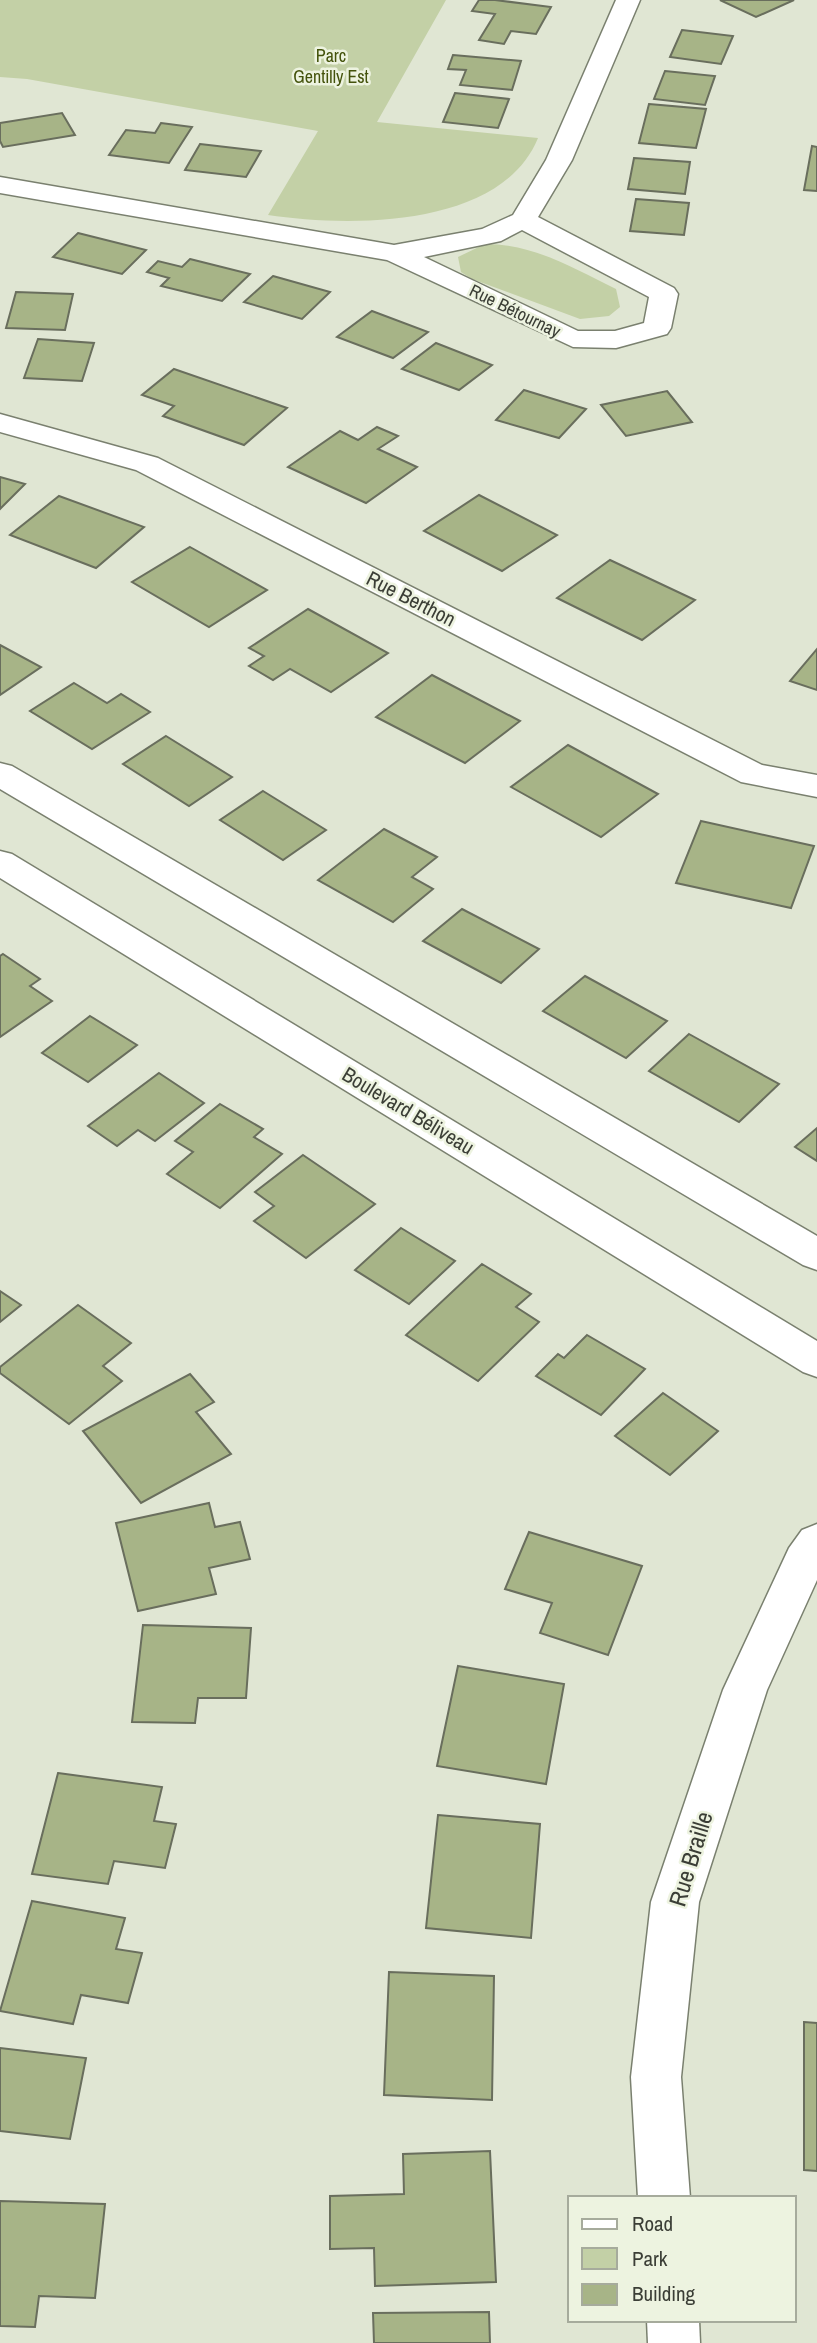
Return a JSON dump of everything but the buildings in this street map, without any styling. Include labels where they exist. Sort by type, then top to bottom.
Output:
[{"type":"street","points":[[523,220],[559,160],[628,0]]},
{"type":"street","name":"Rue Bétournay","points":[[0,184],[257,232],[394,253],[573,339],[616,340],[657,328],[664,295],[523,220],[491,235],[394,253]]},
{"type":"street","name":"Rue Berthon","points":[[0,423],[147,464],[754,774],[817,786]]},
{"type":"street","points":[[0,774],[817,1255]]},
{"type":"street","name":"Boulevard Béliveau","points":[[0,862],[817,1360]]},
{"type":"street","name":"Rue Braille","points":[[664,2196],[656,2077],[675,1902],[746,1690],[804,1561],[817,1542]]},
{"type":"street","points":[[673,2322],[674,2343]]},
{"type":"green space","name":"Parc Gentilly Est","points":[[0,0],[446,0],[377,122],[538,138],[519,168],[491,190],[457,206],[419,215],[379,220],[339,221],[268,215],[318,131],[27,79],[0,77]]},
{"type":"green space","points":[[485,244],[520,248],[569,266],[616,289],[620,307],[609,316],[580,319],[472,279],[461,272],[458,257]]}]
